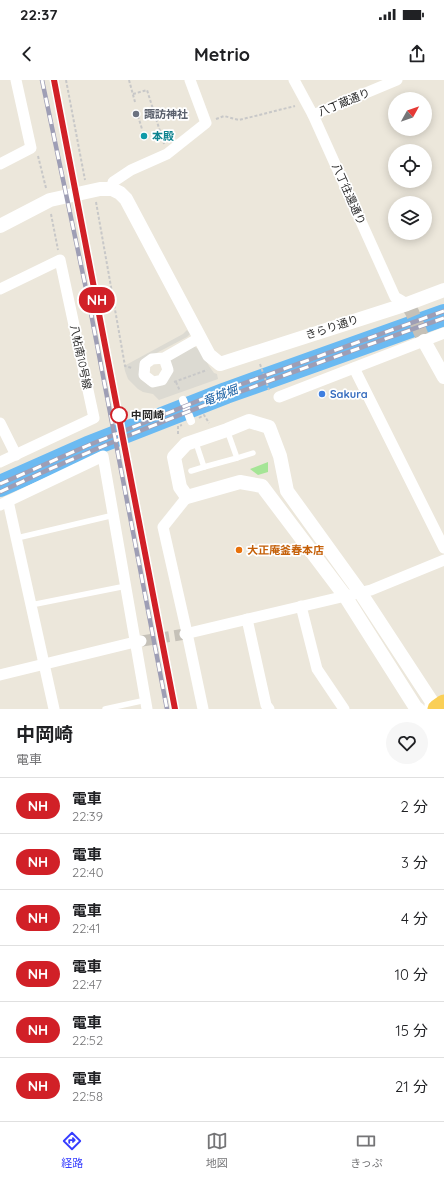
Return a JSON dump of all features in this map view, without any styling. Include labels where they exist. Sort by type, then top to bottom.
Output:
[{"type":"highway","points":[[437,709],[444,704]]},
{"type":"street","points":[[0,164],[31,148],[16,80]]},
{"type":"street","points":[[112,189],[112,182],[131,170],[167,154],[206,123],[190,80]]},
{"type":"street","name":"八丁往還通り","points":[[294,80],[313,115],[395,297],[407,304]]},
{"type":"street","name":"八丁蔵通り","points":[[313,115],[397,80]]},
{"type":"street","points":[[0,226],[50,200],[100,189],[112,189],[120,193],[126,199],[214,367]]},
{"type":"street","points":[[0,289],[60,260]]},
{"type":"street","name":"八帖南10号線","points":[[0,462],[94,418],[60,260]]},
{"type":"street","name":"きらり通り","points":[[214,367],[400,305],[407,304],[444,290]]},
{"type":"street","points":[[275,396],[354,368],[444,333]]},
{"type":"street","points":[[164,358],[199,338]]},
{"type":"street","points":[[424,341],[444,377]]},
{"type":"street","points":[[354,368],[444,548]]},
{"type":"street","points":[[182,398],[192,421]]},
{"type":"street","points":[[187,497],[180,487],[174,457],[186,444],[250,421],[269,427],[280,456],[287,491],[360,592],[432,702],[431,709]]},
{"type":"street","points":[[0,423],[16,455]]},
{"type":"street","points":[[54,709],[17,538],[4,503],[104,456],[126,586],[139,642],[146,705]]},
{"type":"street","points":[[203,709],[163,527],[187,497],[240,482],[262,486],[344,596],[418,709]]},
{"type":"street","points":[[186,633],[371,590],[444,560]]},
{"type":"street","points":[[302,606],[317,669],[344,709]]},
{"type":"street","points":[[247,619],[266,705],[269,709]]},
{"type":"street","points":[[0,675],[139,642]]},
{"type":"lane","points":[[227,430],[237,458]]},
{"type":"lane","points":[[195,440],[204,467]]},
{"type":"lane","points":[[191,471],[253,453]]},
{"type":"lane","points":[[17,538],[114,515]]},
{"type":"lane","points":[[31,605],[126,586]]},
{"type":"lane","points":[[105,709],[146,705]]},
{"type":"path","points":[[66,80],[86,187]]},
{"type":"path","points":[[129,80],[135,102]]},
{"type":"path","points":[[133,94],[147,90],[167,154]]},
{"type":"path","points":[[206,123],[224,116],[238,120],[307,103]]},
{"type":"path","points":[[138,116],[142,129]]},
{"type":"path","points":[[31,148],[36,151],[47,194]]},
{"type":"path","points":[[96,201],[125,366],[132,368]]},
{"type":"path","points":[[50,210],[60,260]]},
{"type":"path","points":[[258,361],[275,396]]},
{"type":"path","points":[[171,384],[214,367]]},
{"type":"path","points":[[176,382],[182,398]]},
{"type":"path","points":[[204,416],[210,423]]},
{"type":"path","points":[[178,426],[178,434]]},
{"type":"green space","points":[[268,462],[268,472],[258,475],[250,469]]},
{"type":"shaded area","points":[[187,330],[190,334],[187,337],[145,359],[140,378],[148,385],[153,386],[169,360],[192,347],[195,347],[200,350],[209,366],[214,373],[217,374],[218,379],[159,400],[153,394],[143,392],[138,389],[128,379],[124,366],[183,334]]},
{"type":"waterway","name":"竜城堀","points":[[0,486],[88,447],[226,393],[444,315]]},
{"type":"tunnel","points":[[407,304],[412,312],[424,341]]},
{"type":"tunnel","points":[[142,641],[185,634]]},
{"type":"railway","points":[[42,80],[89,303],[167,709]]},
{"type":"railway","points":[[54,80],[175,709]]},
{"type":"railway","points":[[0,484],[89,445],[220,392],[444,311]]},
{"type":"railway","points":[[0,492],[54,467],[220,399],[444,318]]},
{"type":"train","name":"NH","points":[[54,80],[175,709]]},
{"type":"place","name":"諏訪神社","points":[[136,114]]},
{"type":"place","name":"本殿","points":[[144,136]]},
{"type":"place","name":"Sakura","points":[[322,394]]},
{"type":"place","name":"中岡崎","points":[[119,415]]},
{"type":"place","name":"大正庵釜春本店","points":[[239,550]]}]
